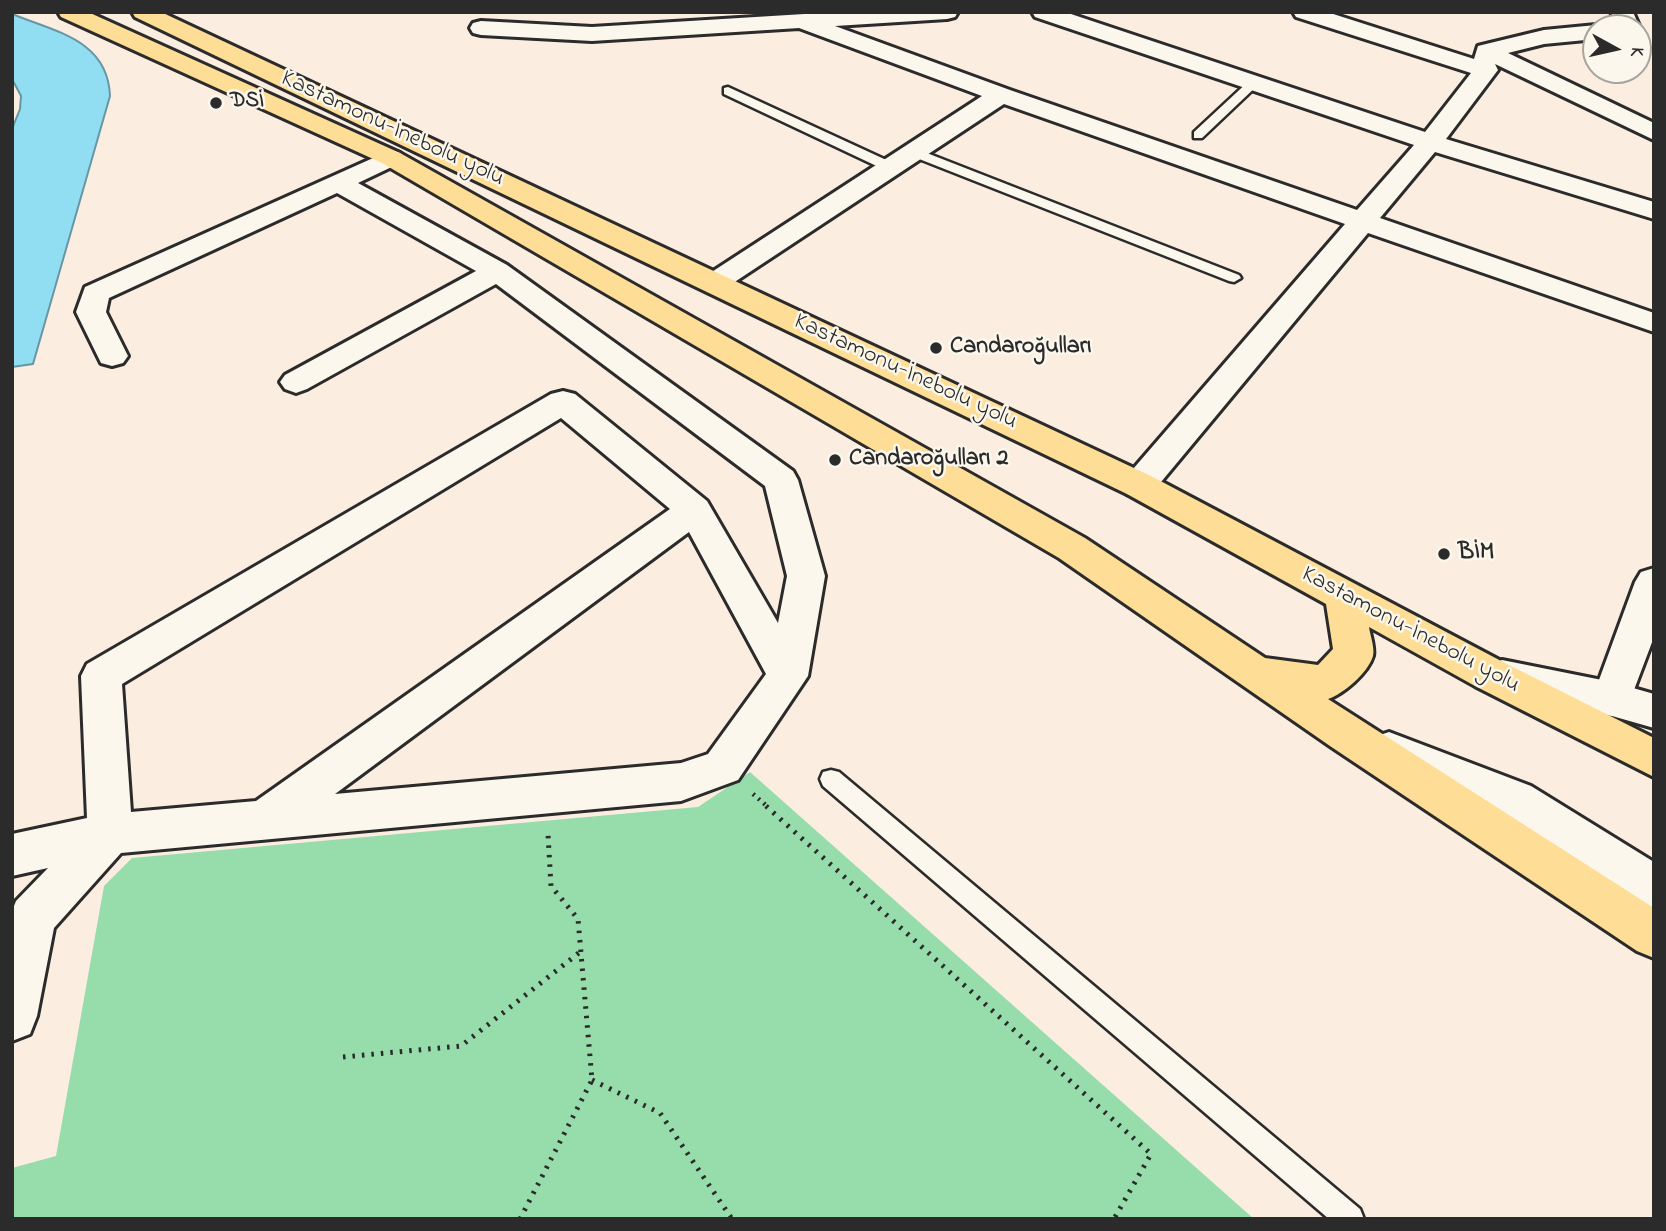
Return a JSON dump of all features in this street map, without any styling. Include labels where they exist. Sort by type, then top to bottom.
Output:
[{"type":"main road","points":[[69,12],[391,158],[1072,548],[1345,733],[1654,934]]},
{"type":"main road","name":"Kastamonu-İnebolu yolu","points":[[143,12],[1139,485],[1489,674],[1654,759]]},
{"type":"main road","points":[[1254,672],[1326,683],[1354,654],[1344,596]]},
{"type":"street","points":[[481,28],[592,34],[807,23],[861,16],[947,12]]},
{"type":"street","points":[[1043,12],[1430,142],[1654,211]]},
{"type":"street","points":[[1304,12],[1486,61],[1654,133]]},
{"type":"street","points":[[807,23],[1001,95],[1654,323]]},
{"type":"street","points":[[1139,485],[1430,142],[1486,61],[1544,37],[1582,33]]},
{"type":"street","points":[[714,283],[1001,95]]},
{"type":"street","points":[[112,356],[91,312],[95,293],[391,158]]},
{"type":"street","points":[[12,855],[110,834],[681,782],[723,767],[788,676],[806,576],[781,480],[497,271],[338,183]]},
{"type":"street","points":[[296,382],[497,271]]},
{"type":"street","points":[[12,1016],[33,917],[110,834],[101,676],[563,402],[694,510],[788,676]]},
{"type":"street","points":[[266,820],[694,510]]},
{"type":"street","points":[[1612,699],[1654,582]]},
{"type":"street","points":[[1489,674],[1612,699],[1654,711]]},
{"type":"street","points":[[1345,733],[1516,800],[1654,887]]},
{"type":"lane","points":[[1198,135],[1254,83]]},
{"type":"lane","points":[[728,91],[890,167]]},
{"type":"lane","points":[[914,152],[1234,278]]},
{"type":"lane","points":[[831,779],[1350,1219]]},
{"type":"path","points":[[723,767],[1151,1154],[1114,1219]]},
{"type":"path","points":[[520,1219],[592,1080],[578,919],[551,886],[546,794]]},
{"type":"path","points":[[342,1057],[461,1046],[581,951]]},
{"type":"path","points":[[592,1080],[660,1112],[732,1219]]},
{"type":"green space","points":[[750,772],[1254,1219],[12,1219],[12,1168],[56,1156],[104,886],[132,858],[698,807]]},
{"type":"water","points":[[12,14],[62,33],[90,50],[107,77],[110,96],[33,364],[12,367],[12,129],[20,109],[21,96],[12,79]]},
{"type":"place","name":"DSİ","points":[[216,103]]},
{"type":"place","name":"Candaroğulları","points":[[936,348]]},
{"type":"place","name":"Candaroğulları 2","points":[[835,460]]},
{"type":"place","name":"BİM","points":[[1444,554]]}]
